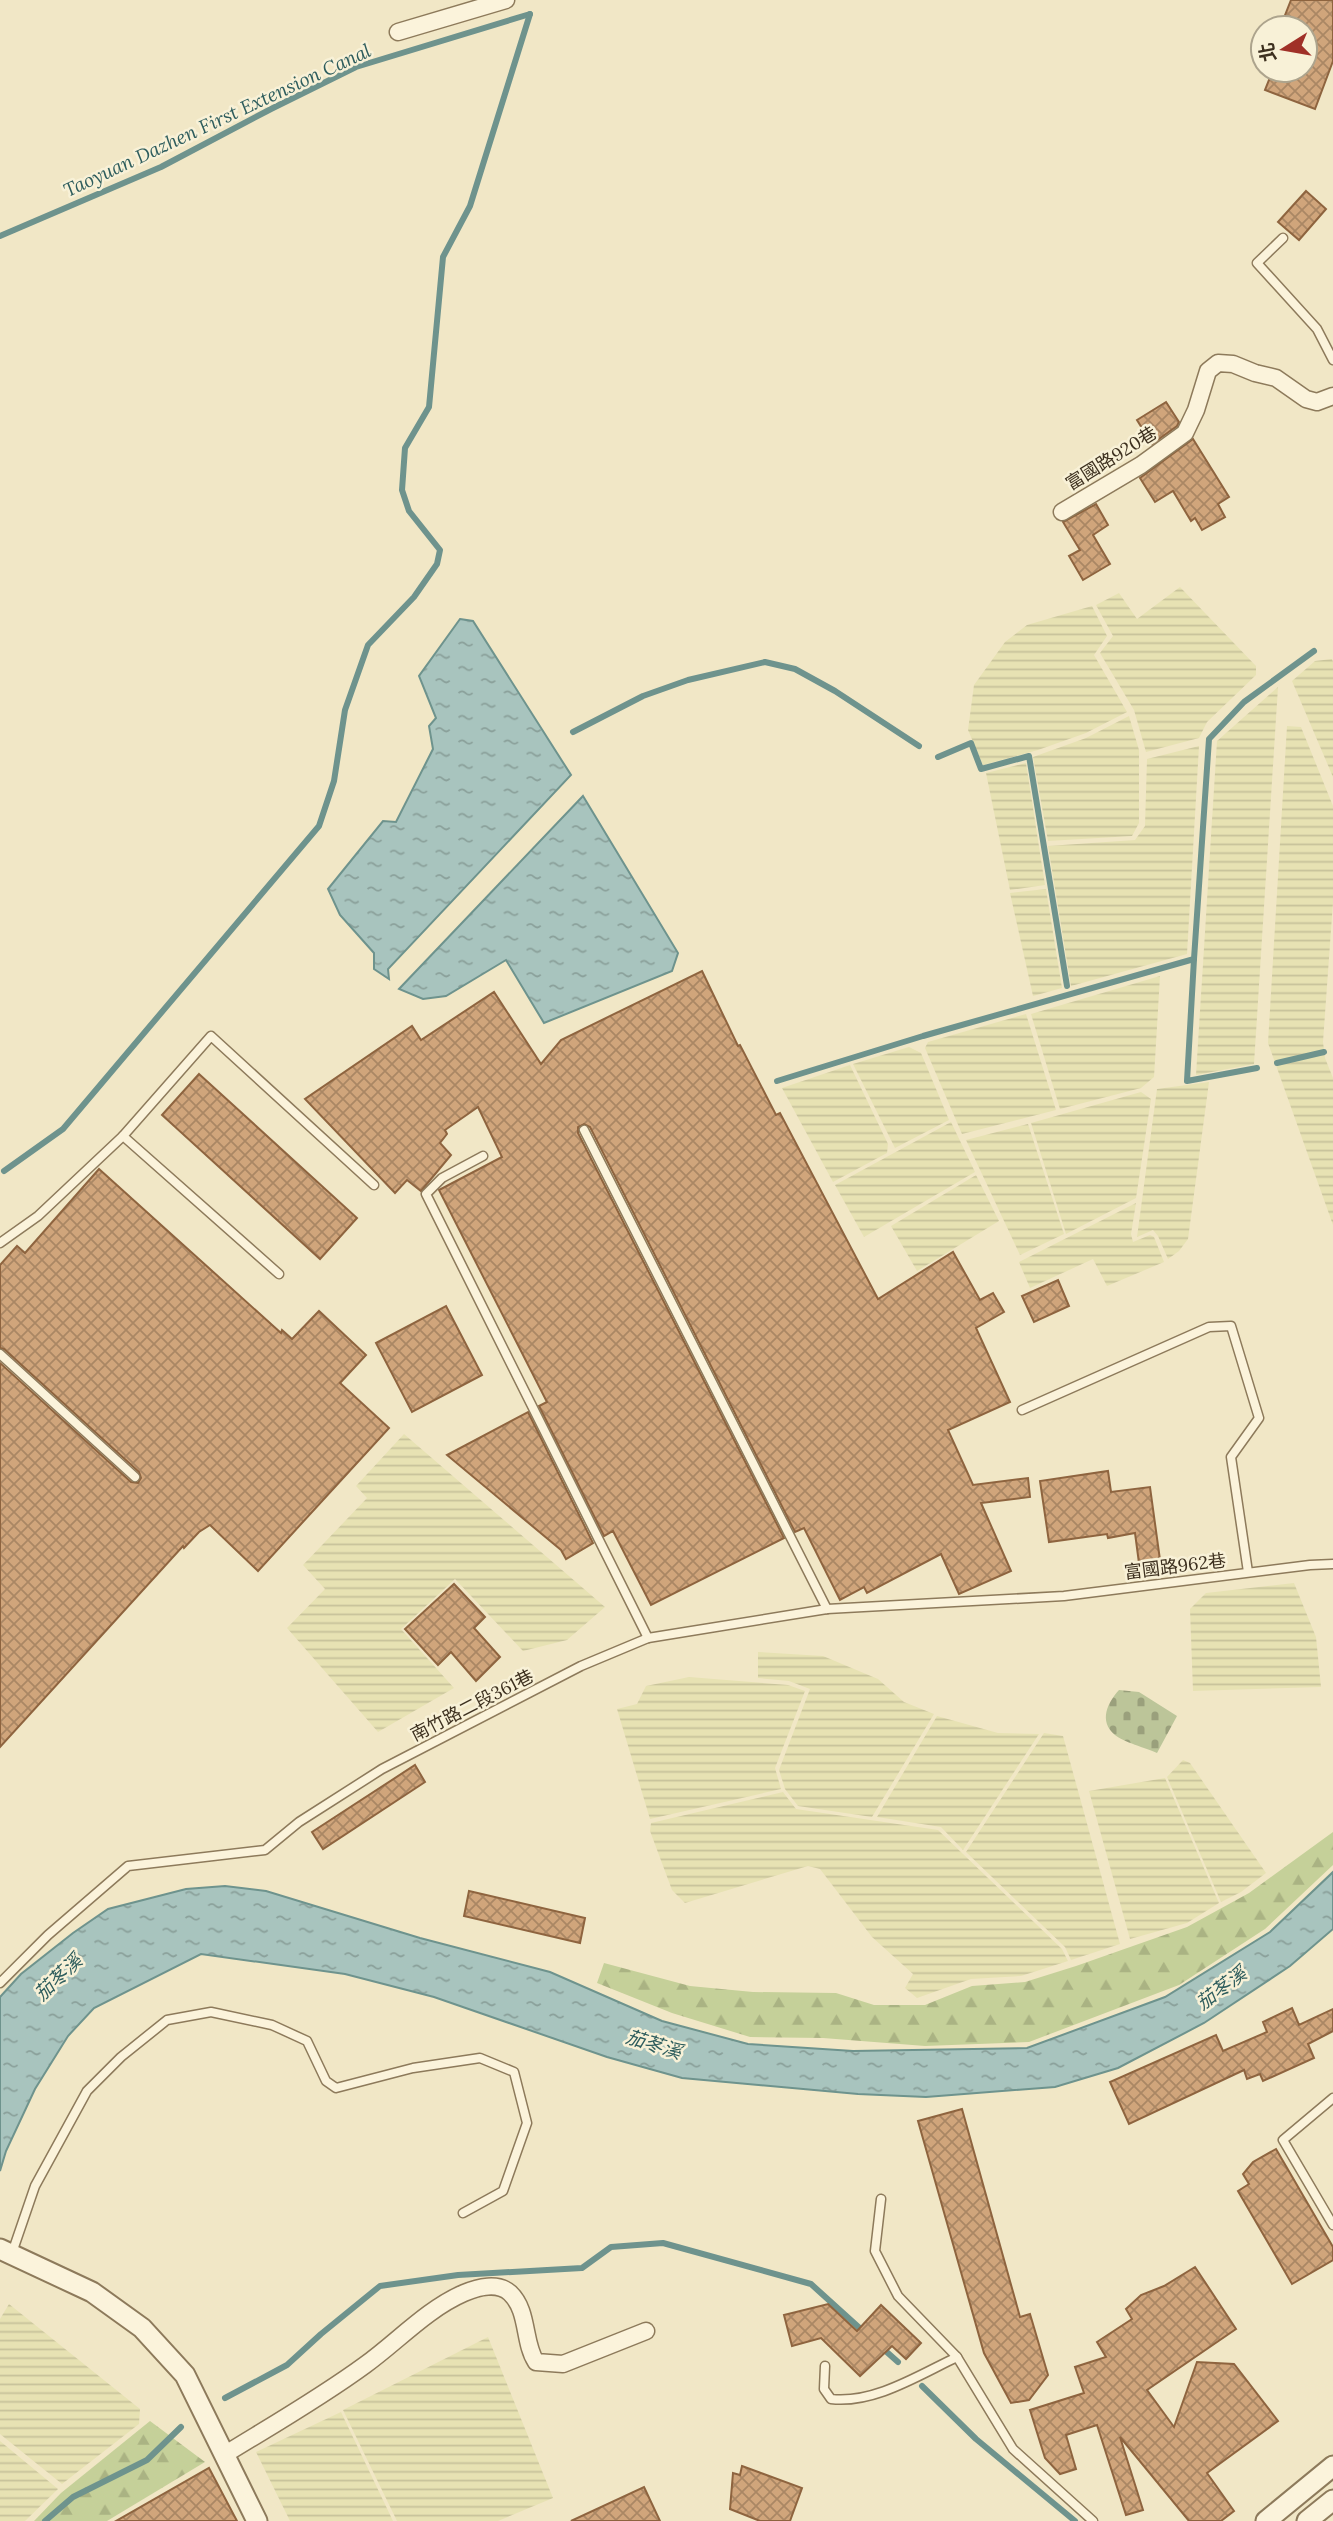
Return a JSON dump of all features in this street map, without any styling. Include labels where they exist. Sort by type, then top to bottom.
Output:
[{"type":"street","points":[[398,32],[506,0]]},
{"type":"street","name":"富國路920巷","points":[[1062,512],[1141,465],[1185,433],[1196,410],[1208,372],[1218,363],[1233,363],[1255,373],[1276,378],[1306,399],[1317,402],[1333,396]]},
{"type":"street","points":[[4,2250],[92,2292],[142,2328],[185,2375],[257,2521]]},
{"type":"street","points":[[225,2455],[363,2367],[444,2304],[488,2285],[509,2292],[517,2304],[526,2327],[529,2351],[536,2362],[562,2364],[646,2331]]},
{"type":"street","points":[[1266,2521],[1333,2466]]},
{"type":"street","points":[[1307,2521],[1333,2500]]},
{"type":"lane","points":[[1283,238],[1257,263],[1317,329],[1333,360]]},
{"type":"lane","points":[[0,1243],[38,1216],[123,1136],[211,1036],[374,1185]]},
{"type":"lane","points":[[584,1130],[827,1609]]},
{"type":"lane","points":[[123,1136],[279,1274]]},
{"type":"lane","points":[[483,1156],[442,1178],[426,1194],[648,1637]]},
{"type":"lane","points":[[1022,1410],[1209,1327],[1231,1325],[1259,1418],[1231,1457],[1248,1572]]},
{"type":"lane","points":[[0,1353],[135,1477]]},
{"type":"lane","name":"富國路962巷","points":[[1022,1599],[1333,1564]]},
{"type":"lane","name":"南竹路二段361巷","points":[[0,1983],[48,1935],[128,1866],[265,1850],[299,1822],[382,1769],[581,1666],[648,1637],[827,1609],[1022,1599]]},
{"type":"lane","points":[[4,2250],[35,2186],[87,2091],[121,2057],[167,2020],[211,2012],[272,2025],[307,2041],[326,2081],[336,2088],[413,2068],[480,2058],[514,2072],[527,2123],[503,2191],[463,2213]]},
{"type":"lane","points":[[1333,2098],[1283,2140],[1333,2225]]},
{"type":"lane","points":[[881,2199],[876,2251],[898,2296],[957,2357],[1013,2449],[1093,2521]]},
{"type":"lane","points":[[825,2366],[824,2389],[831,2399],[850,2401],[895,2386],[957,2357]]},
{"type":"shaded area","points":[[1180,587],[1256,666],[1256,675],[1207,722],[1199,738],[1146,752],[1134,710],[1100,653],[1113,636],[1096,605],[1119,593],[1137,619]]},
{"type":"shaded area","points":[[1092,606],[1107,636],[1094,655],[1127,712],[1086,733],[983,765],[968,730],[974,685],[1005,642],[1027,625]]},
{"type":"shaded area","points":[[1332,659],[1333,777],[1292,681],[1315,661]]},
{"type":"shaded area","points":[[1278,687],[1254,1064],[1196,1075],[1217,741]]},
{"type":"shaded area","points":[[1129,716],[1139,750],[1139,823],[1132,836],[1048,841],[1033,757],[1086,738]]},
{"type":"shaded area","points":[[1287,726],[1301,727],[1333,806],[1333,902],[1323,1042],[1325,1058],[1333,1078],[1333,1225],[1268,1043]]},
{"type":"shaded area","points":[[1199,746],[1187,954],[1071,986],[1048,846],[1135,840],[1145,826],[1147,759]]},
{"type":"shaded area","points":[[1026,763],[1045,885],[1010,890],[986,773]]},
{"type":"shaded area","points":[[1046,889],[1062,988],[1033,996],[1010,893]]},
{"type":"shaded area","points":[[1160,976],[1154,1077],[1141,1088],[1060,1109],[1031,1014]]},
{"type":"shaded area","points":[[1026,1014],[1056,1110],[962,1134],[925,1048],[928,1042]]},
{"type":"shaded area","points":[[909,1047],[921,1053],[949,1120],[895,1148],[853,1064]]},
{"type":"shaded area","points":[[850,1065],[888,1144],[887,1153],[833,1182],[782,1088]]},
{"type":"shaded area","points":[[1209,1082],[1188,1239],[1179,1251],[1168,1259],[1153,1230],[1137,1237],[1157,1089]]},
{"type":"shaded area","points":[[1141,1092],[1151,1099],[1136,1198],[1066,1234],[1031,1123]]},
{"type":"shaded area","points":[[951,1122],[975,1172],[864,1237],[835,1185]]},
{"type":"shaded area","points":[[1028,1124],[1064,1234],[1020,1255],[966,1140]]},
{"type":"shaded area","points":[[976,1175],[999,1221],[917,1271],[891,1226]]},
{"type":"shaded area","points":[[1136,1203],[1131,1234],[1133,1242],[1150,1235],[1154,1237],[1164,1262],[1107,1286],[1093,1259],[1030,1288],[1019,1262]]},
{"type":"shaded area","points":[[404,1434],[605,1607],[567,1640],[523,1651],[455,1579],[401,1629],[454,1688],[378,1732],[287,1628],[325,1589],[303,1565],[367,1498],[356,1486]]},
{"type":"shaded area","points":[[1294,1583],[1316,1637],[1321,1687],[1193,1691],[1190,1609],[1206,1593]]},
{"type":"shaded area","points":[[758,1652],[823,1656],[878,1679],[904,1702],[934,1714],[872,1817],[798,1806],[785,1789],[779,1770],[810,1689],[789,1681],[758,1678]]},
{"type":"shaded area","points":[[689,1677],[788,1685],[805,1691],[775,1768],[781,1789],[650,1819],[617,1709],[637,1704],[646,1686]]},
{"type":"shaded area","points":[[937,1716],[998,1733],[1039,1734],[963,1850],[941,1827],[877,1817]]},
{"type":"shaded area","points":[[1044,1733],[1063,1736],[1120,1944],[1071,1960],[1065,1947],[966,1852]]},
{"type":"shaded area","points":[[1183,1760],[1190,1763],[1266,1873],[1241,1892],[1221,1902],[1167,1777]]},
{"type":"shaded area","points":[[1165,1778],[1219,1903],[1187,1923],[1130,1939],[1089,1791]]},
{"type":"shaded area","points":[[783,1792],[796,1809],[938,1830],[1062,1949],[1068,1961],[1021,1976],[971,1979],[917,1998],[905,1988],[913,1974],[872,1937],[820,1869],[808,1866],[685,1903],[672,1890],[650,1831],[651,1823]]},
{"type":"shaded area","points":[[9,2304],[140,2409],[139,2424],[62,2484],[0,2434],[0,2319]]},
{"type":"shaded area","points":[[488,2337],[553,2498],[498,2521],[397,2521],[343,2410]]},
{"type":"shaded area","points":[[341,2412],[393,2521],[290,2521],[256,2452]]},
{"type":"shaded area","points":[[0,2441],[58,2489],[25,2521],[0,2521]]},
{"type":"green space","points":[[1119,1690],[1139,1692],[1177,1716],[1157,1753],[1123,1740],[1110,1730],[1106,1712]]},
{"type":"green space","points":[[1333,1832],[1333,1865],[1265,1929],[1179,1985],[1029,2042],[925,2046],[823,2038],[750,2037],[672,2013],[597,1983],[604,1963],[690,1986],[753,1992],[836,1993],[874,2005],[925,2005],[972,1986],[1025,1982],[1187,1927],[1249,1893]]},
{"type":"green space","points":[[150,2421],[205,2462],[107,2521],[34,2521],[61,2493]]},
{"type":"water","points":[[460,619],[473,621],[571,775],[388,969],[389,979],[374,969],[374,953],[340,915],[328,889],[383,821],[396,822],[433,749],[429,726],[436,718],[419,676]]},
{"type":"water","points":[[583,796],[678,953],[672,971],[544,1023],[506,960],[446,996],[423,999],[399,989]]},
{"type":"water","name":"茄苳溪","points":[[1333,1872],[1333,1929],[1290,1966],[1204,2023],[1118,2068],[1055,2087],[926,2097],[858,2094],[682,2078],[607,2057],[434,1997],[345,1974],[201,1954],[94,2008],[68,2036],[35,2089],[6,2151],[0,2171],[0,1997],[21,1974],[108,1909],[186,1889],[225,1886],[266,1891],[420,1938],[550,1972],[662,2021],[748,2044],[853,2051],[1027,2048],[1165,1997],[1270,1932]]},
{"type":"building","points":[[1291,0],[1333,0],[1333,61],[1315,109],[1265,90],[1267,84],[1319,84],[1319,14],[1286,14]]},
{"type":"building","points":[[1306,191],[1326,209],[1299,240],[1278,222]]},
{"type":"building","points":[[1166,402],[1179,422],[1152,444],[1137,420]]},
{"type":"building","points":[[1193,439],[1229,497],[1218,504],[1225,517],[1202,530],[1195,518],[1191,521],[1173,491],[1155,502],[1140,478]]},
{"type":"building","points":[[1096,504],[1108,525],[1093,535],[1110,564],[1083,580],[1069,556],[1080,550],[1063,522]]},
{"type":"building","points":[[702,971],[738,1046],[740,1045],[776,1115],[780,1113],[878,1299],[953,1252],[980,1300],[993,1293],[1004,1312],[976,1328],[1010,1402],[948,1430],[973,1485],[1028,1478],[1030,1497],[981,1503],[1011,1571],[959,1594],[941,1554],[867,1593],[864,1587],[840,1600],[804,1528],[795,1532],[590,1127],[584,1124],[578,1127],[578,1133],[784,1538],[651,1605],[613,1531],[604,1536],[539,1406],[547,1402],[439,1190],[502,1157],[478,1107],[445,1130],[447,1134],[440,1143],[451,1155],[421,1191],[407,1180],[395,1193],[305,1099],[412,1026],[421,1040],[494,992],[541,1064],[561,1040]]},
{"type":"building","points":[[199,1074],[357,1218],[320,1259],[162,1115]]},
{"type":"building","points":[[99,1169],[281,1333],[282,1330],[292,1339],[319,1311],[366,1355],[340,1383],[389,1428],[258,1571],[210,1525],[199,1532],[184,1548],[183,1546],[0,1747],[0,1363],[131,1482],[138,1483],[141,1478],[139,1472],[0,1348],[0,1265],[17,1246],[25,1253]]},
{"type":"building","points":[[1058,1280],[1069,1306],[1034,1322],[1022,1296]]},
{"type":"building","points":[[446,1306],[482,1375],[412,1412],[376,1343]]},
{"type":"building","points":[[528,1412],[593,1543],[566,1559],[561,1550],[447,1455]]},
{"type":"building","points":[[1108,1471],[1111,1492],[1150,1487],[1160,1560],[1139,1563],[1135,1533],[1108,1538],[1107,1534],[1049,1542],[1040,1481]]},
{"type":"building","points":[[454,1584],[485,1617],[474,1628],[500,1657],[476,1681],[451,1652],[438,1665],[405,1629]]},
{"type":"building","points":[[415,1765],[425,1782],[323,1849],[312,1832]]},
{"type":"building","points":[[469,1891],[585,1918],[580,1943],[464,1916]]},
{"type":"building","points":[[1292,2008],[1299,2025],[1333,2009],[1333,2031],[1308,2044],[1314,2058],[1263,2081],[1260,2074],[1247,2079],[1244,2070],[1129,2124],[1110,2082],[1216,2035],[1223,2051],[1267,2032],[1263,2022]]},
{"type":"building","points":[[962,2109],[1020,2317],[1030,2314],[1048,2375],[1029,2400],[1011,2403],[984,2353],[918,2121]]},
{"type":"building","points":[[1276,2149],[1333,2247],[1333,2260],[1292,2284],[1238,2191],[1249,2184],[1243,2174],[1253,2162]]},
{"type":"building","points":[[1195,2267],[1236,2329],[1147,2390],[1174,2427],[1197,2362],[1234,2364],[1278,2421],[1207,2473],[1234,2511],[1221,2521],[1189,2521],[1120,2437],[1143,2510],[1126,2515],[1097,2425],[1066,2435],[1076,2469],[1060,2474],[1045,2458],[1030,2410],[1084,2393],[1075,2367],[1106,2357],[1097,2342],[1132,2319],[1126,2309],[1141,2295],[1164,2286]]},
{"type":"building","points":[[828,2304],[857,2331],[881,2305],[921,2343],[906,2359],[892,2346],[860,2376],[821,2338],[792,2346],[784,2315]]},
{"type":"building","points":[[742,2466],[802,2488],[790,2521],[760,2521],[730,2509],[733,2473],[740,2475]]},
{"type":"building","points":[[209,2468],[237,2521],[116,2521]]},
{"type":"building","points":[[644,2487],[660,2521],[571,2521]]},
{"type":"waterway","name":"Taoyuan Dazhen First Extension Canal","points":[[0,236],[161,167],[356,67],[530,14]]},
{"type":"waterway","points":[[4,1171],[63,1129],[319,826],[334,781],[345,710],[368,645],[414,597],[437,564],[440,550],[409,511],[402,490],[405,448],[429,407],[443,257],[470,206],[530,14]]},
{"type":"waterway","points":[[777,1081],[923,1036],[1194,959],[1209,739],[1244,702],[1314,651]]},
{"type":"waterway","points":[[573,732],[643,696],[688,680],[765,662],[795,669],[835,691],[919,746]]},
{"type":"waterway","points":[[938,757],[971,743],[981,769],[1029,756],[1067,986]]},
{"type":"waterway","points":[[1194,959],[1187,1081],[1257,1068]]},
{"type":"waterway","points":[[1277,1063],[1324,1052]]},
{"type":"waterway","points":[[225,2398],[287,2365],[380,2286],[458,2275],[582,2268],[611,2247],[663,2243],[811,2284],[864,2332]]},
{"type":"waterway","points":[[880,2346],[898,2362]]},
{"type":"waterway","points":[[922,2386],[976,2439],[1075,2521]]},
{"type":"waterway","points":[[45,2521],[73,2497],[147,2460],[181,2427]]}]
